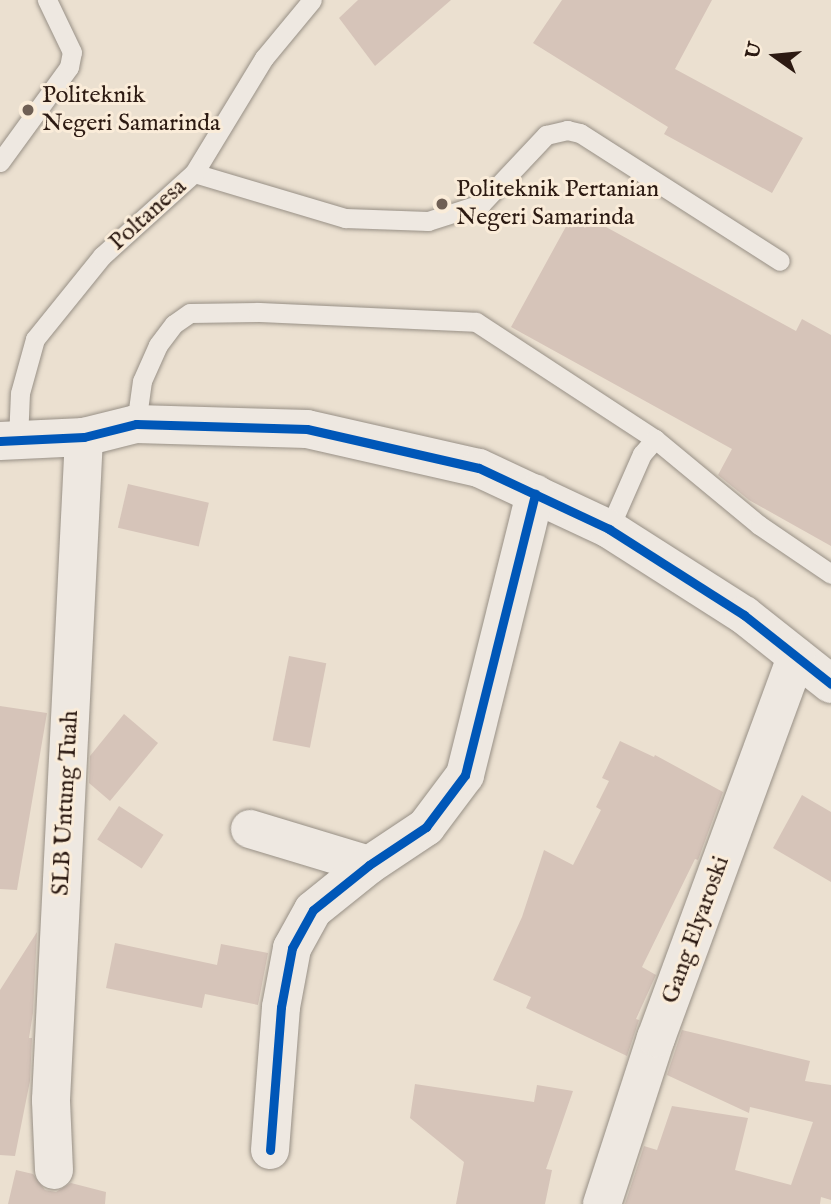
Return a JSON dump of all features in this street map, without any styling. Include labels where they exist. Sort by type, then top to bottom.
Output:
[{"type":"street","points":[[9,441],[84,437],[136,424],[307,429],[479,468],[609,529],[744,615],[831,684]]},
{"type":"street","name":"SLB Untung Tuah","points":[[54,1170],[51,1100],[84,437]]},
{"type":"street","points":[[270,1150],[281,1007],[292,948],[313,910],[369,865],[426,827],[465,775],[535,494]]},
{"type":"street","name":"Gang Elyaroski","points":[[602,1204],[656,1038],[796,657]]},
{"type":"street","points":[[250,829],[369,865]]},
{"type":"lane","points":[[0,162],[69,66],[72,52],[47,0]]},
{"type":"lane","name":"Poltanesa","points":[[9,441],[35,339],[102,256],[194,173],[264,58],[312,0]]},
{"type":"lane","points":[[194,173],[345,218],[428,221],[481,204],[546,135],[566,130],[580,134],[780,261]]},
{"type":"lane","points":[[136,424],[142,381],[158,345],[174,324],[190,313],[258,312],[476,322],[654,439],[759,525],[831,574]]},
{"type":"lane","points":[[609,529],[642,454],[654,439]]},
{"type":"building","points":[[358,0],[451,0],[375,66],[339,18]]},
{"type":"building","points":[[562,0],[712,0],[675,69],[803,138],[772,193],[664,134],[668,127],[533,43]]},
{"type":"building","points":[[575,210],[796,331],[802,319],[831,335],[831,546],[749,500],[718,475],[732,449],[511,327]]},
{"type":"building","points":[[128,484],[209,503],[199,547],[118,528]]},
{"type":"building","points":[[289,656],[326,663],[310,748],[273,740]]},
{"type":"building","points":[[0,706],[47,713],[17,890],[0,889]]},
{"type":"building","points":[[124,714],[158,743],[110,801],[89,783],[90,756]]},
{"type":"building","points":[[620,741],[654,757],[655,755],[723,792],[698,860],[695,859],[642,967],[656,975],[636,1019],[639,1020],[627,1056],[526,1008],[531,997],[493,980],[522,917],[544,850],[573,865],[601,810],[596,807],[609,781],[602,778]]},
{"type":"building","points":[[802,795],[831,812],[831,882],[773,848]]},
{"type":"building","points":[[119,806],[163,835],[142,868],[97,840]]},
{"type":"building","points":[[37,932],[33,1013],[29,1038],[32,1038],[30,1081],[15,1156],[0,1155],[0,990]]},
{"type":"building","points":[[115,943],[217,965],[221,944],[268,953],[258,1005],[205,994],[202,1008],[106,988]]},
{"type":"building","points":[[682,1030],[810,1061],[805,1081],[831,1085],[831,1200],[821,1197],[820,1204],[625,1204],[644,1146],[657,1150],[672,1106],[748,1118],[735,1170],[791,1185],[813,1122],[750,1107],[749,1113],[667,1075]]},
{"type":"building","points":[[415,1084],[534,1102],[537,1085],[573,1091],[546,1169],[552,1170],[545,1204],[456,1204],[464,1162],[410,1118]]},
{"type":"building","points":[[16,1170],[33,1174],[45,1190],[56,1192],[71,1183],[106,1192],[105,1204],[8,1204]]},
{"type":"cycle path","points":[[0,441],[84,437],[136,424],[307,429],[479,468],[609,529],[744,615],[831,684]]},
{"type":"cycle path","points":[[270,1150],[281,1007],[292,948],[313,910],[369,865],[426,827],[465,775],[535,494]]},
{"type":"place","name":"Politeknik Negeri Samarinda","points":[[28,110]]},
{"type":"place","name":"Politeknik Pertanian Negeri Samarinda","points":[[442,204]]}]
